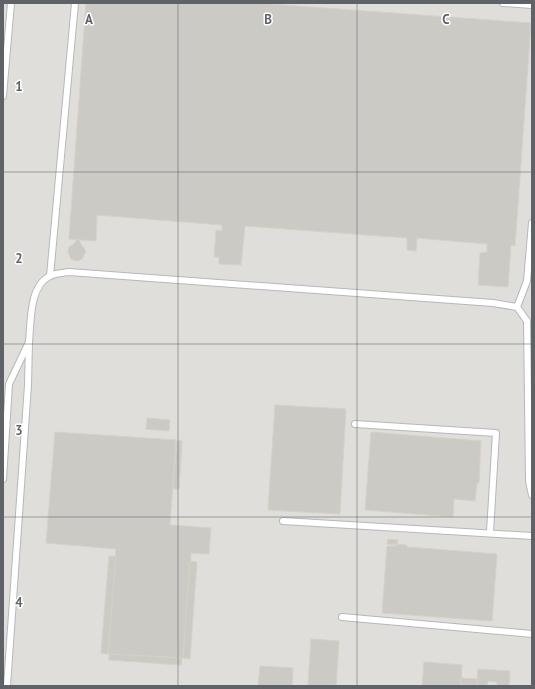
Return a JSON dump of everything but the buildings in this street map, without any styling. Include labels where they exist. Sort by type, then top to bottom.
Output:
[{"type":"lane","points":[[3,96],[11,3]]},
{"type":"lane","points":[[50,276],[75,3]]},
{"type":"lane","points":[[504,3],[532,5]]},
{"type":"lane","points":[[517,307],[527,281],[532,223]]},
{"type":"lane","points":[[7,686],[28,393],[29,342],[34,301],[40,284],[50,276],[69,272],[494,303],[517,307],[527,321],[529,481],[532,495]]},
{"type":"lane","points":[[3,479],[9,384],[29,342]]},
{"type":"lane","points":[[355,424],[496,433],[490,532]]},
{"type":"lane","points":[[283,521],[490,532],[532,536]]},
{"type":"lane","points":[[342,617],[532,634]]},
{"type":"shaded area","points":[[3,3],[532,3],[532,686],[3,686]]}]
